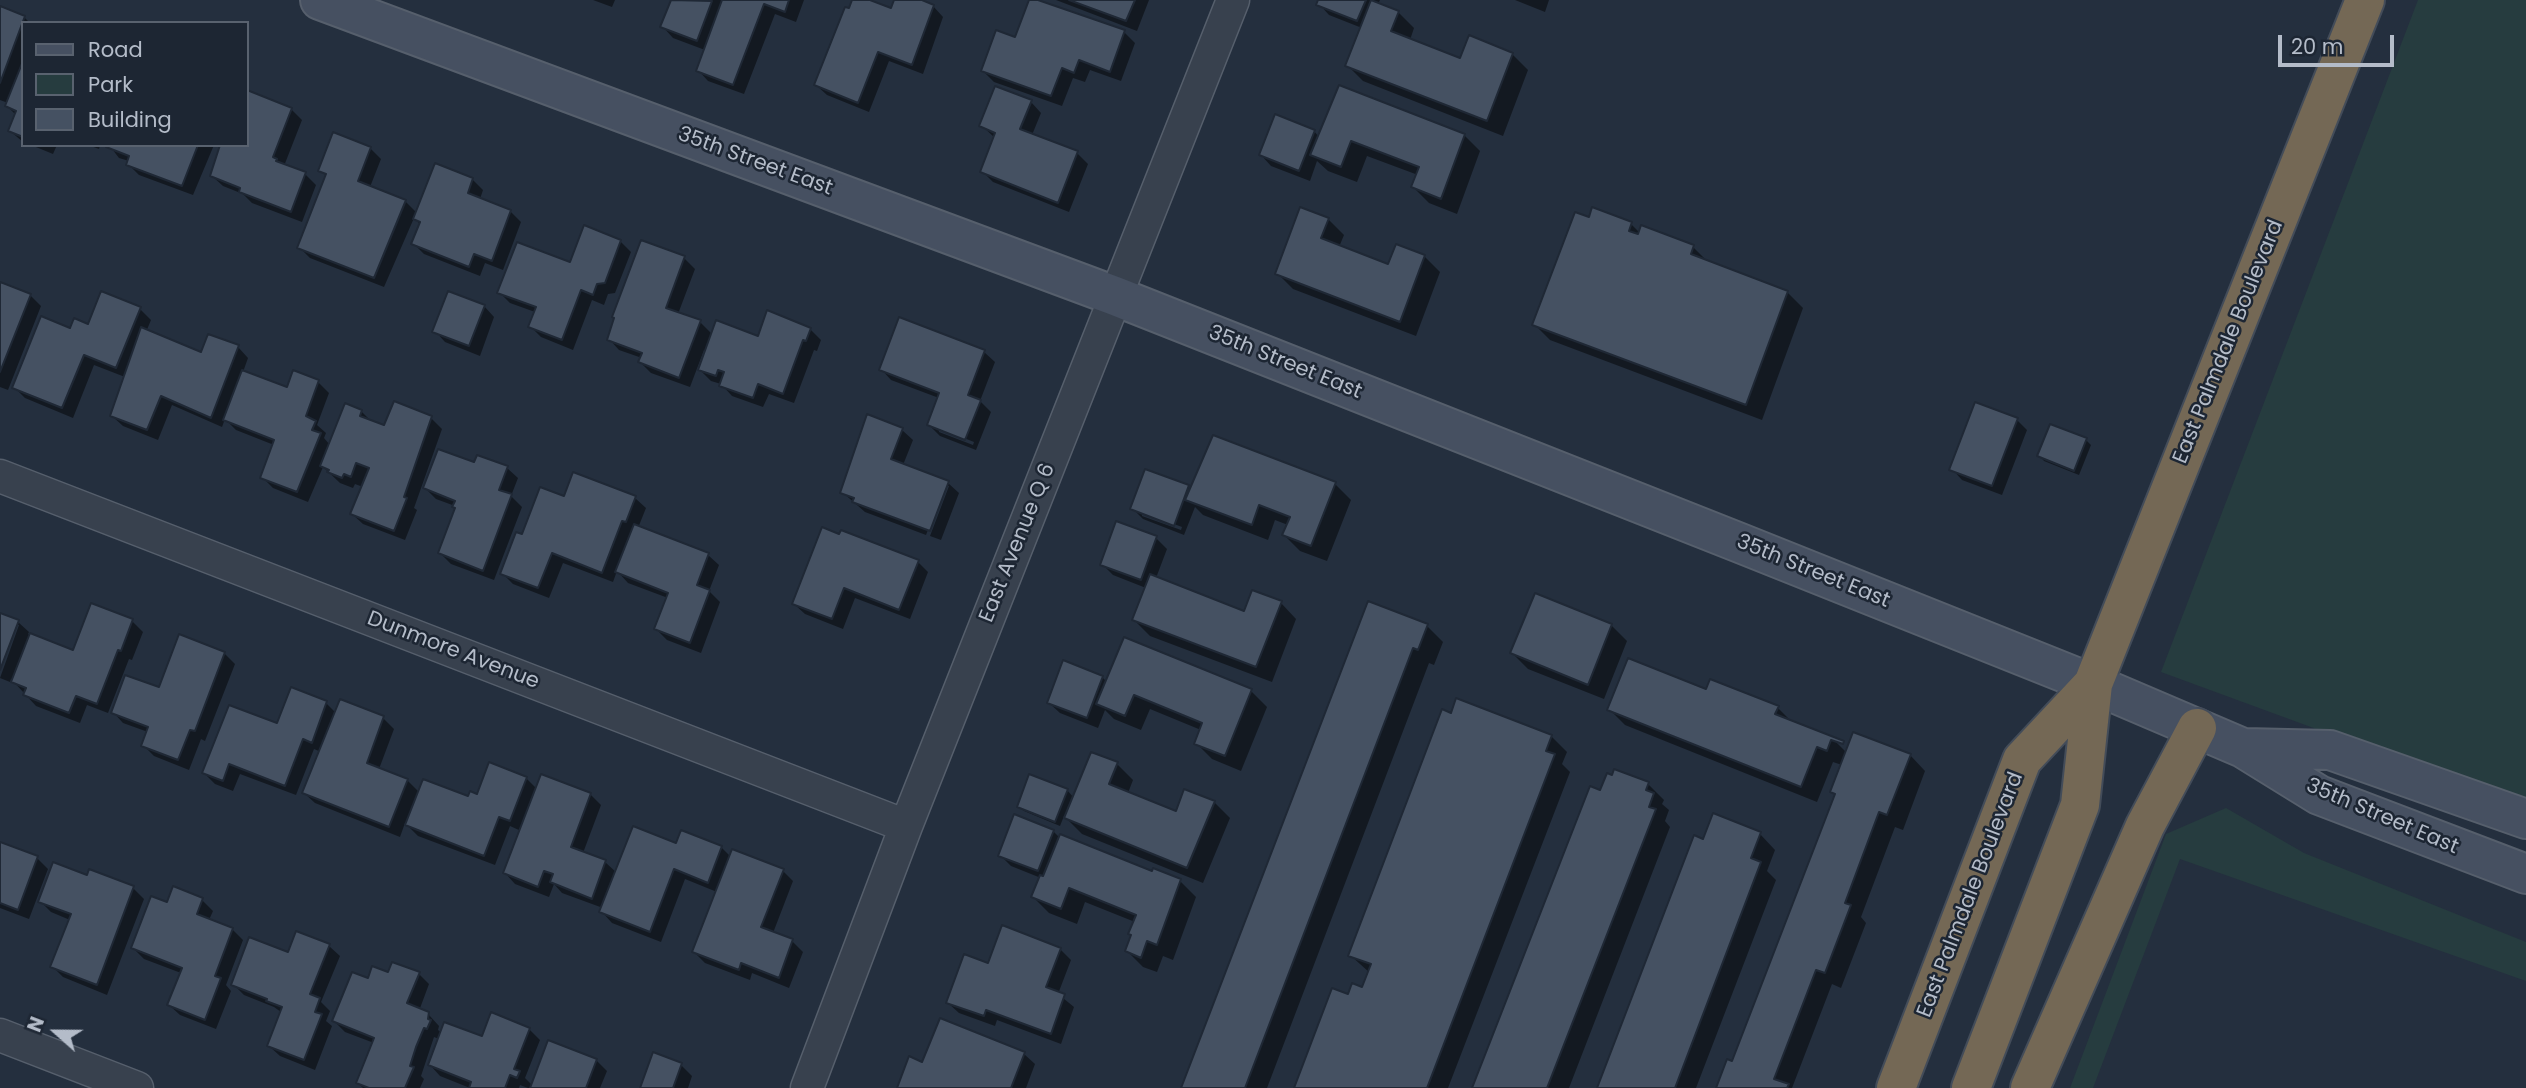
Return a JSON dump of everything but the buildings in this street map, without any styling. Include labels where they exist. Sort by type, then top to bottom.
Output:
[{"type":"highway","name":"East Palmdale Boulevard","points":[[1971,1088],[2080,805],[2093,684],[2365,0]]},
{"type":"highway","name":"East Palmdale Boulevard","points":[[1896,1088],[2022,761],[2093,684]]},
{"type":"highway","points":[[2030,1088],[2145,826],[2197,728]]},
{"type":"street","name":"35th Street East","points":[[320,0],[1115,296],[2093,684],[2243,748],[2319,795],[2526,874]]},
{"type":"street","name":"East Avenue Q 6","points":[[807,1088],[906,826],[1233,0]]},
{"type":"street","name":"Dunmore Avenue","points":[[0,477],[906,826]]},
{"type":"street","name":"35th Street East","points":[[2243,748],[2330,750],[2526,819]]},
{"type":"street","points":[[0,1035],[137,1088]]},
{"type":"green space","points":[[2418,0],[2526,0],[2526,806],[2161,672]]},
{"type":"green space","points":[[2226,808],[2304,853],[2526,942],[2526,981],[2180,859],[2093,1088],[2070,1088],[2166,834]]}]
